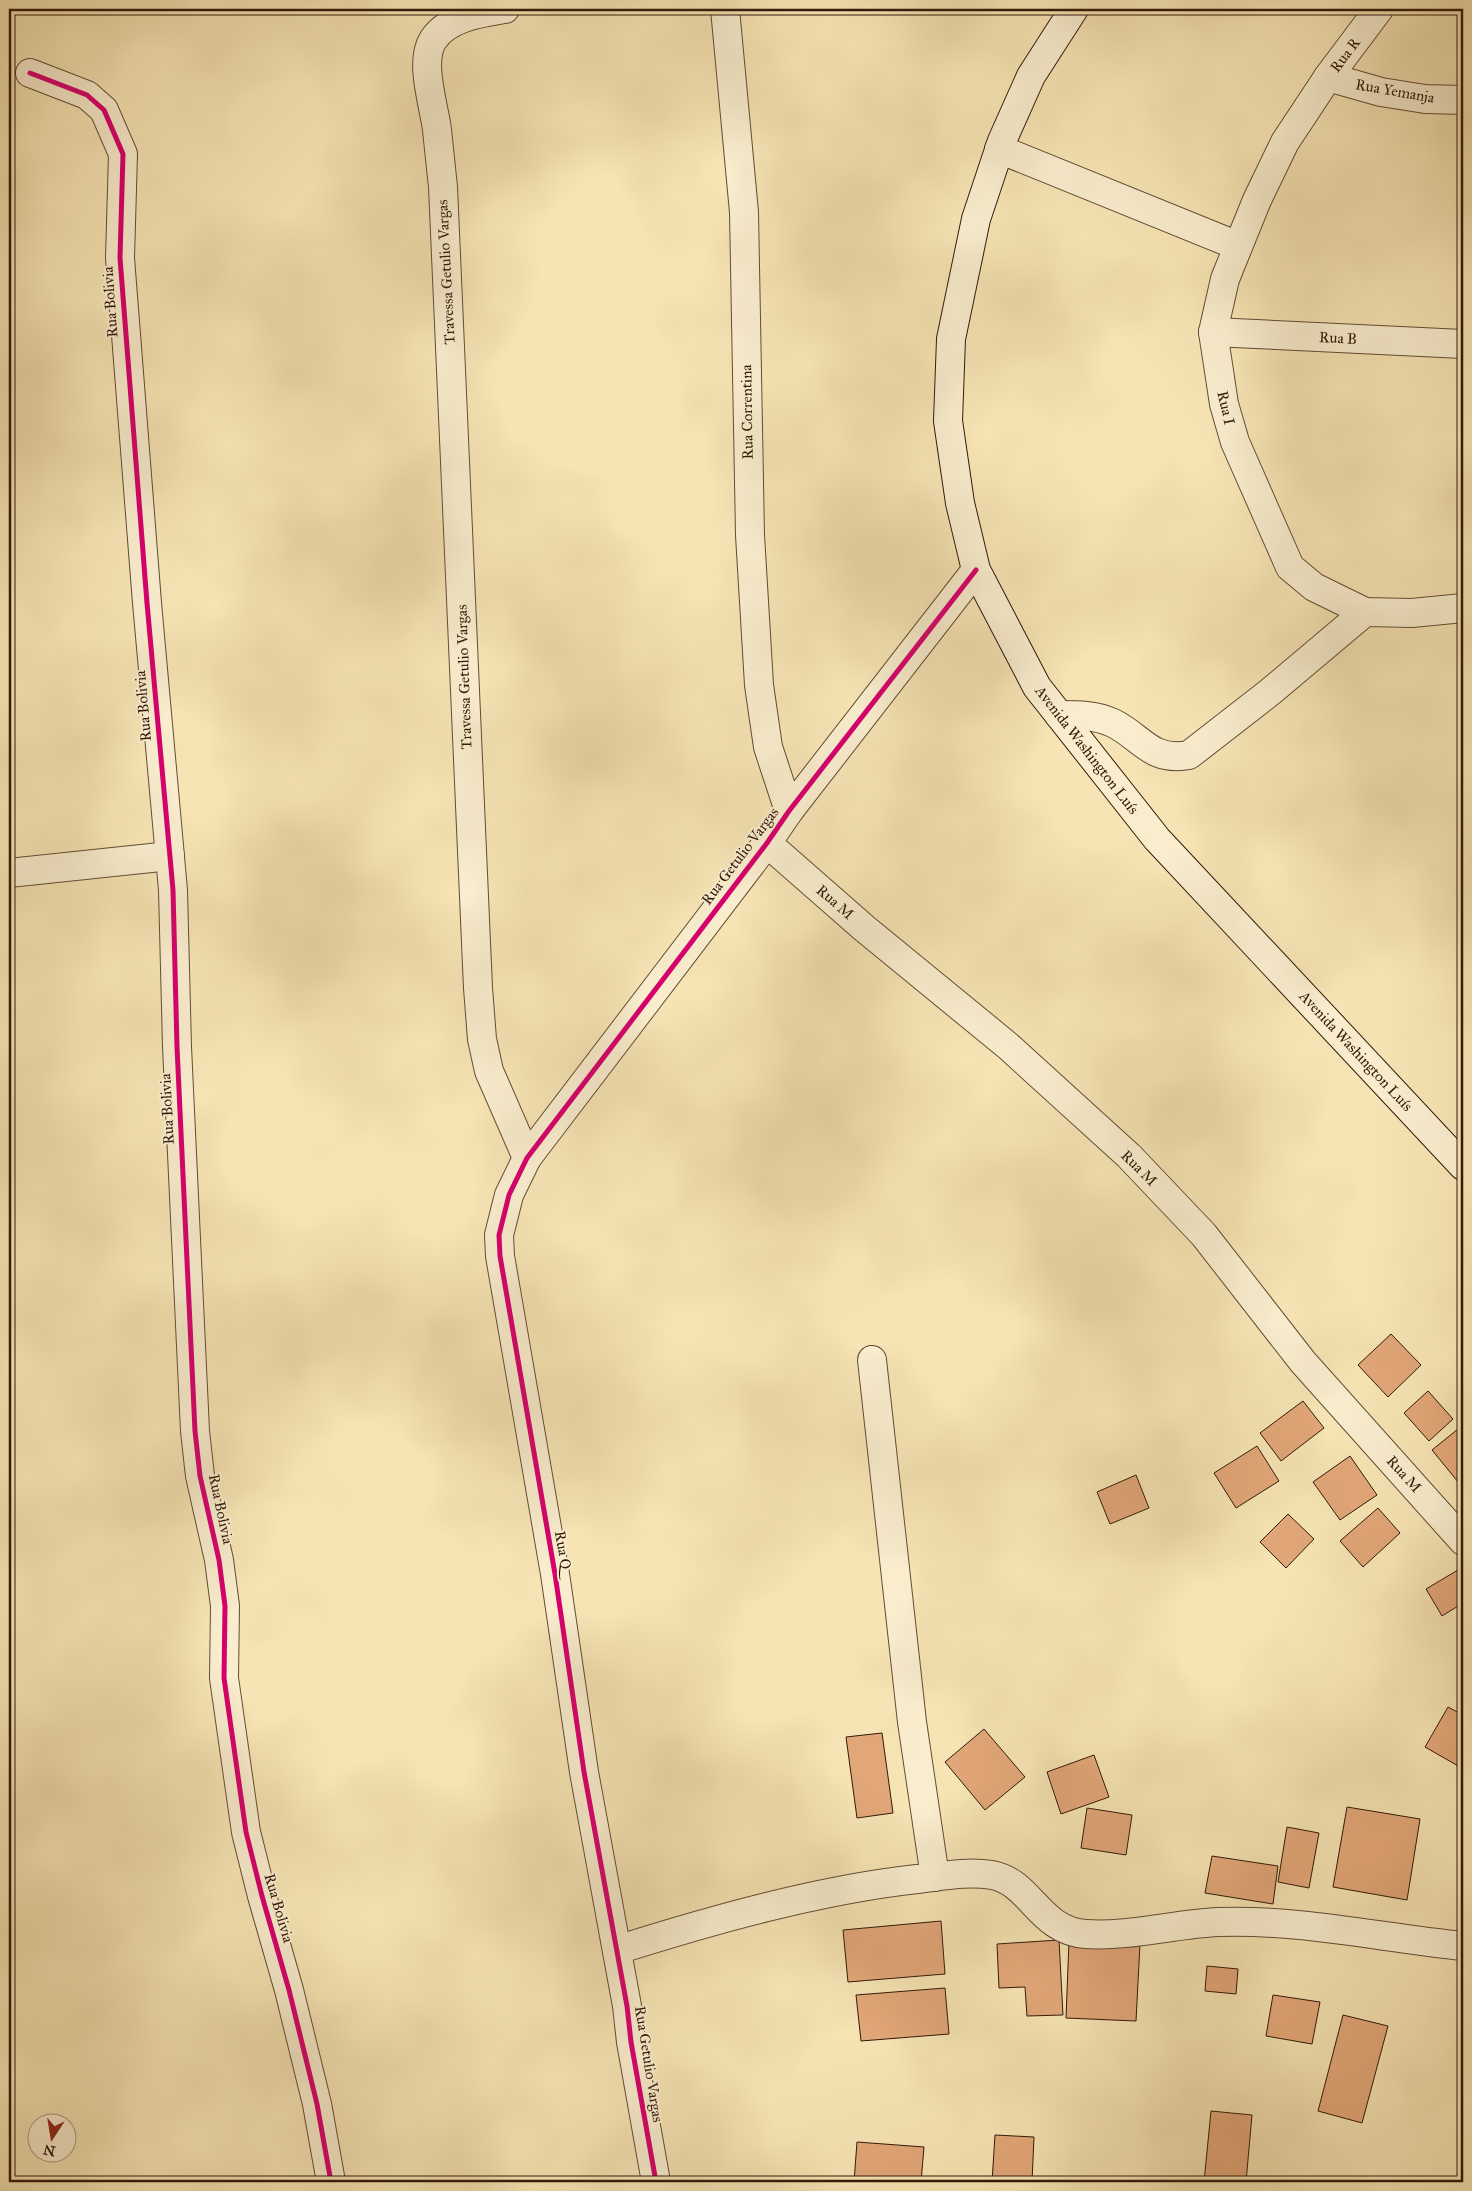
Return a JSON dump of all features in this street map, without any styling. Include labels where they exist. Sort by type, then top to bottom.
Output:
[{"type":"street","name":"Travessa Getulio Vargas","points":[[505,9],[472,14],[448,26],[434,40],[427,65],[437,128],[443,187],[478,988],[482,1039],[489,1071],[527,1158]]},
{"type":"street","name":"Rua Correntina","points":[[725,9],[744,212],[750,535],[758,685],[768,747],[789,811]]},
{"type":"street","name":"Avenida Washington Luís","points":[[1074,9],[1031,76],[999,149],[976,219],[951,348],[948,421],[960,503],[976,570],[1036,687],[1157,839],[1463,1166]]},
{"type":"street","name":"Rua R","points":[[1328,77],[1379,9]]},
{"type":"street","name":"Rua Bolivia","points":[[30,73],[87,95],[104,110],[123,154],[120,268],[146,594],[173,890],[177,1047],[195,1431],[200,1476],[219,1560],[225,1606],[224,1678],[246,1832],[289,1990],[317,2104],[331,2182]]},
{"type":"street","name":"Rua Yemanja","points":[[1328,77],[1381,92],[1425,99],[1463,100]]},
{"type":"street","name":"Rua I","points":[[1328,77],[1285,142],[1257,200],[1225,279],[1214,332],[1224,404],[1235,442],[1290,567],[1314,587],[1365,612],[1412,613],[1463,608]]},
{"type":"street","points":[[999,149],[1238,246]]},
{"type":"street","name":"Rua B","points":[[1214,332],[1463,344]]},
{"type":"street","name":"Rua Getulio Vargas","points":[[527,1158],[767,843],[789,811],[976,570]]},
{"type":"street","points":[[1059,715],[1095,717],[1114,723],[1156,753],[1178,757],[1189,755],[1270,692],[1365,612]]},
{"type":"street","name":"Rua M","points":[[767,843],[864,928],[1008,1046],[1129,1156],[1204,1235],[1303,1362],[1463,1541]]},
{"type":"street","points":[[9,873],[170,856]]},
{"type":"street","name":"Rua Q","points":[[527,1158],[508,1195],[499,1235],[500,1256],[555,1574],[584,1772],[617,1950]]},
{"type":"street","points":[[872,1360],[912,1722],[935,1877]]},
{"type":"street","points":[[617,1950],[761,1910],[875,1884],[968,1874],[993,1875],[1013,1883],[1039,1910],[1064,1930],[1086,1934],[1218,1922],[1282,1924],[1463,1946]]},
{"type":"street","name":"Rua Getulio Vargas","points":[[617,1950],[656,2182]]},
{"type":"building","points":[[1391,1334],[1421,1365],[1388,1397],[1358,1365]]},
{"type":"building","points":[[1428,1391],[1453,1419],[1429,1441],[1404,1413]]},
{"type":"building","points":[[1303,1401],[1324,1428],[1281,1461],[1260,1433]]},
{"type":"building","points":[[1463,1425],[1463,1488],[1432,1450]]},
{"type":"building","points":[[1257,1446],[1279,1481],[1236,1508],[1214,1473]]},
{"type":"building","points":[[1350,1456],[1377,1495],[1340,1520],[1313,1482]]},
{"type":"building","points":[[1136,1475],[1149,1508],[1110,1524],[1097,1492]]},
{"type":"building","points":[[1378,1508],[1400,1533],[1363,1567],[1340,1541]]},
{"type":"building","points":[[1288,1514],[1314,1539],[1286,1568],[1260,1542]]},
{"type":"building","points":[[1463,1567],[1463,1603],[1442,1616],[1426,1589]]},
{"type":"building","points":[[1448,1707],[1463,1715],[1463,1761],[1460,1767],[1425,1747]]},
{"type":"building","points":[[984,1729],[1025,1777],[985,1810],[945,1762]]},
{"type":"building","points":[[882,1733],[893,1813],[857,1818],[846,1737]]},
{"type":"building","points":[[1094,1755],[1109,1797],[1061,1814],[1047,1772]]},
{"type":"building","points":[[1347,1807],[1420,1819],[1407,1900],[1333,1887]]},
{"type":"building","points":[[1087,1808],[1132,1815],[1126,1855],[1081,1848]]},
{"type":"building","points":[[1287,1827],[1319,1833],[1309,1888],[1278,1882]]},
{"type":"building","points":[[1212,1856],[1278,1866],[1273,1904],[1205,1893]]},
{"type":"building","points":[[941,1921],[945,1974],[848,1982],[843,1930]]},
{"type":"building","points":[[1059,1940],[1063,2015],[1027,2016],[1025,1987],[999,1988],[997,1944]]},
{"type":"building","points":[[1069,1941],[1140,1944],[1136,2021],[1066,2018]]},
{"type":"building","points":[[1207,1966],[1238,1969],[1236,1994],[1205,1991]]},
{"type":"building","points":[[945,1988],[949,2034],[861,2041],[856,1995]]},
{"type":"building","points":[[1273,1995],[1320,2002],[1312,2044],[1266,2036]]},
{"type":"building","points":[[1343,2015],[1388,2026],[1362,2123],[1318,2111]]},
{"type":"building","points":[[1211,2111],[1252,2115],[1246,2182],[1204,2182]]},
{"type":"building","points":[[995,2135],[1034,2137],[1032,2182],[992,2182]]},
{"type":"building","points":[[857,2142],[924,2147],[921,2182],[854,2182]]},
{"type":"cycle path","points":[[30,73],[87,95],[104,110],[123,154],[120,258],[147,603],[173,890],[177,1047],[195,1431],[200,1476],[219,1560],[225,1606],[224,1678],[246,1832],[289,1990],[317,2104],[331,2182]]},
{"type":"cycle path","points":[[656,2182],[631,2042],[627,2006],[584,1772],[555,1574],[500,1256],[499,1235],[509,1195],[527,1158],[767,843],[789,811],[976,570]]}]
